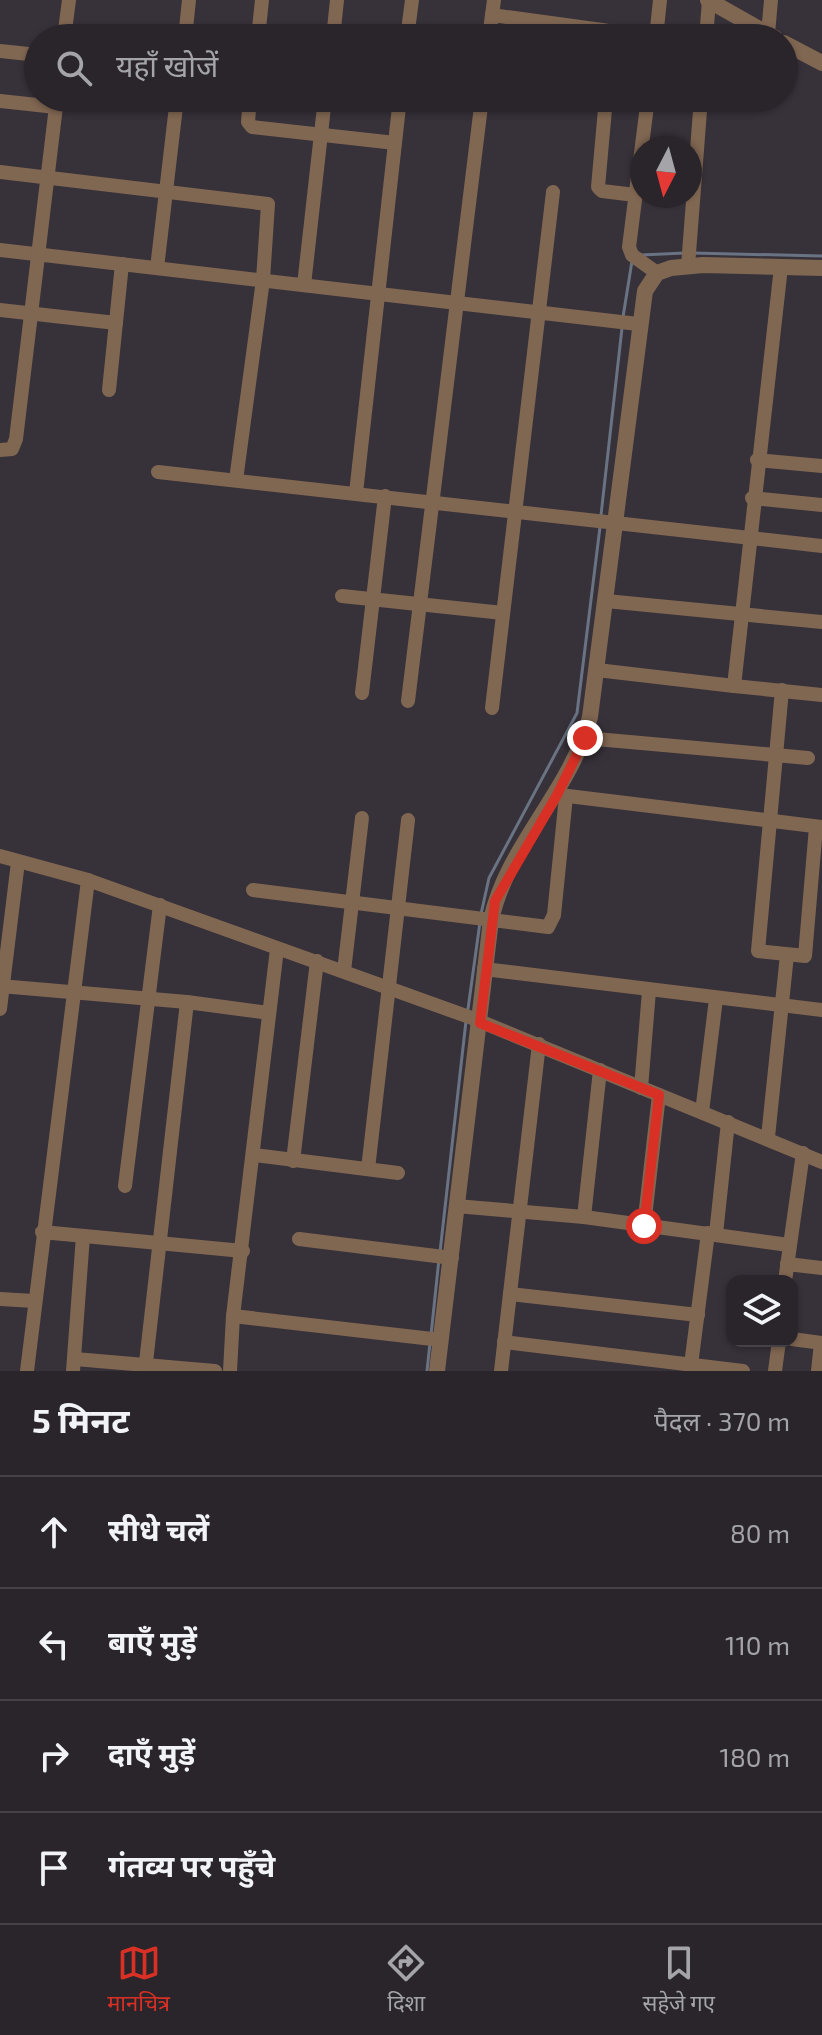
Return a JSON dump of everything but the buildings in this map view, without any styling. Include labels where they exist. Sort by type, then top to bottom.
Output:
[{"type":"street","points":[[66,24],[69,0]]},
{"type":"street","points":[[186,24],[189,0]]},
{"type":"street","points":[[259,24],[262,0]]},
{"type":"street","points":[[334,24],[337,0]]},
{"type":"street","points":[[409,24],[412,0]]},
{"type":"street","points":[[657,24],[660,0]]},
{"type":"street","points":[[707,24],[709,0],[750,24]]},
{"type":"street","points":[[771,0],[771,24]]},
{"type":"street","points":[[493,8],[572,24]]},
{"type":"street","points":[[798,50],[822,63]]},
{"type":"street","points":[[0,51],[24,54]]},
{"type":"street","points":[[0,101],[24,101]]},
{"type":"street","points":[[0,450],[12,449],[16,439],[55,112]]},
{"type":"street","points":[[157,268],[175,112]]},
{"type":"street","points":[[249,112],[248,122],[252,127],[395,143]]},
{"type":"street","points":[[304,285],[323,112]]},
{"type":"street","points":[[356,493],[398,112]]},
{"type":"street","points":[[408,701],[480,112]]},
{"type":"street","points":[[605,112],[598,187],[602,191],[630,194]]},
{"type":"street","points":[[643,136],[646,112]]},
{"type":"street","points":[[688,266],[700,112]]},
{"type":"street","points":[[0,172],[268,204],[263,280],[236,480]]},
{"type":"street","points":[[492,708],[553,192]]},
{"type":"street","points":[[634,208],[629,247],[632,255],[657,273]]},
{"type":"street","points":[[0,250],[638,324]]},
{"type":"street","points":[[109,390],[122,264]]},
{"type":"street","points":[[437,1371],[452,1258],[470,1018],[484,969],[491,920],[501,886],[562,795],[585,738],[597,670],[638,324],[645,291],[657,273],[688,266],[822,268]]},
{"type":"street","points":[[734,686],[752,498],[781,267]]},
{"type":"street","points":[[0,310],[116,323]]},
{"type":"street","points":[[757,460],[822,466]]},
{"type":"street","points":[[158,472],[822,546]]},
{"type":"street","points":[[362,693],[385,496]]},
{"type":"street","points":[[752,498],[822,505]]},
{"type":"street","points":[[342,596],[503,613]]},
{"type":"street","points":[[606,601],[822,622]]},
{"type":"street","points":[[597,670],[822,695]]},
{"type":"street","points":[[562,795],[769,820],[819,827],[805,954],[801,957],[757,948],[769,820],[774,755],[782,690]]},
{"type":"street","points":[[585,738],[808,758]]},
{"type":"street","points":[[253,890],[544,928],[553,923],[562,795]]},
{"type":"street","points":[[344,971],[362,818]]},
{"type":"street","points":[[368,1169],[408,820]]},
{"type":"street","points":[[0,856],[88,880],[344,971],[539,1044],[822,1162]]},
{"type":"street","points":[[0,1009],[18,862]]},
{"type":"street","points":[[27,1371],[42,1232],[77,992],[88,880]]},
{"type":"street","points":[[125,1186],[160,905]]},
{"type":"street","points":[[230,1371],[233,1316],[277,949]]},
{"type":"street","points":[[768,1137],[787,955]]},
{"type":"street","points":[[293,1161],[317,961]]},
{"type":"street","points":[[484,969],[822,1010]]},
{"type":"street","points":[[2,986],[150,998],[269,1013]]},
{"type":"street","points":[[641,1088],[649,991]]},
{"type":"street","points":[[702,1112],[716,999]]},
{"type":"street","points":[[145,1368],[187,1002]]},
{"type":"street","points":[[501,1371],[539,1044]]},
{"type":"street","points":[[584,1217],[600,1070]]},
{"type":"street","points":[[644,1226],[659,1095]]},
{"type":"street","points":[[691,1365],[728,1122]]},
{"type":"street","points":[[786,1275],[803,1153]]},
{"type":"street","points":[[254,1155],[398,1173]]},
{"type":"street","points":[[456,1206],[584,1217],[789,1245]]},
{"type":"street","points":[[42,1232],[243,1251]]},
{"type":"street","points":[[83,1236],[74,1365],[215,1371]]},
{"type":"street","points":[[299,1239],[452,1258]]},
{"type":"street","points":[[787,1264],[822,1268]]},
{"type":"street","points":[[510,1294],[698,1315]]},
{"type":"street","points":[[0,1299],[34,1301]]},
{"type":"street","points":[[233,1316],[441,1340]]},
{"type":"street","points":[[798,1340],[821,1343],[818,1371]]},
{"type":"street","points":[[504,1342],[740,1371]]},
{"type":"street","points":[[775,1371],[778,1347]]},
{"type":"waterway","points":[[641,255],[685,253]]},
{"type":"waterway","points":[[692,253],[822,256]]},
{"type":"waterway","points":[[623,317],[632,261]]},
{"type":"waterway","points":[[601,515],[622,328]]},
{"type":"waterway","points":[[481,914],[489,878],[577,713],[600,527]]},
{"type":"waterway","points":[[468,1009],[480,922]]},
{"type":"waterway","points":[[440,1252],[466,1021]]},
{"type":"waterway","points":[[431,1335],[439,1259]]},
{"type":"waterway","points":[[427,1371],[430,1343]]},
{"type":"route","points":[[585,738],[557,795],[509,872],[495,901],[484,969],[480,1023],[539,1044],[659,1095],[644,1226]]}]
